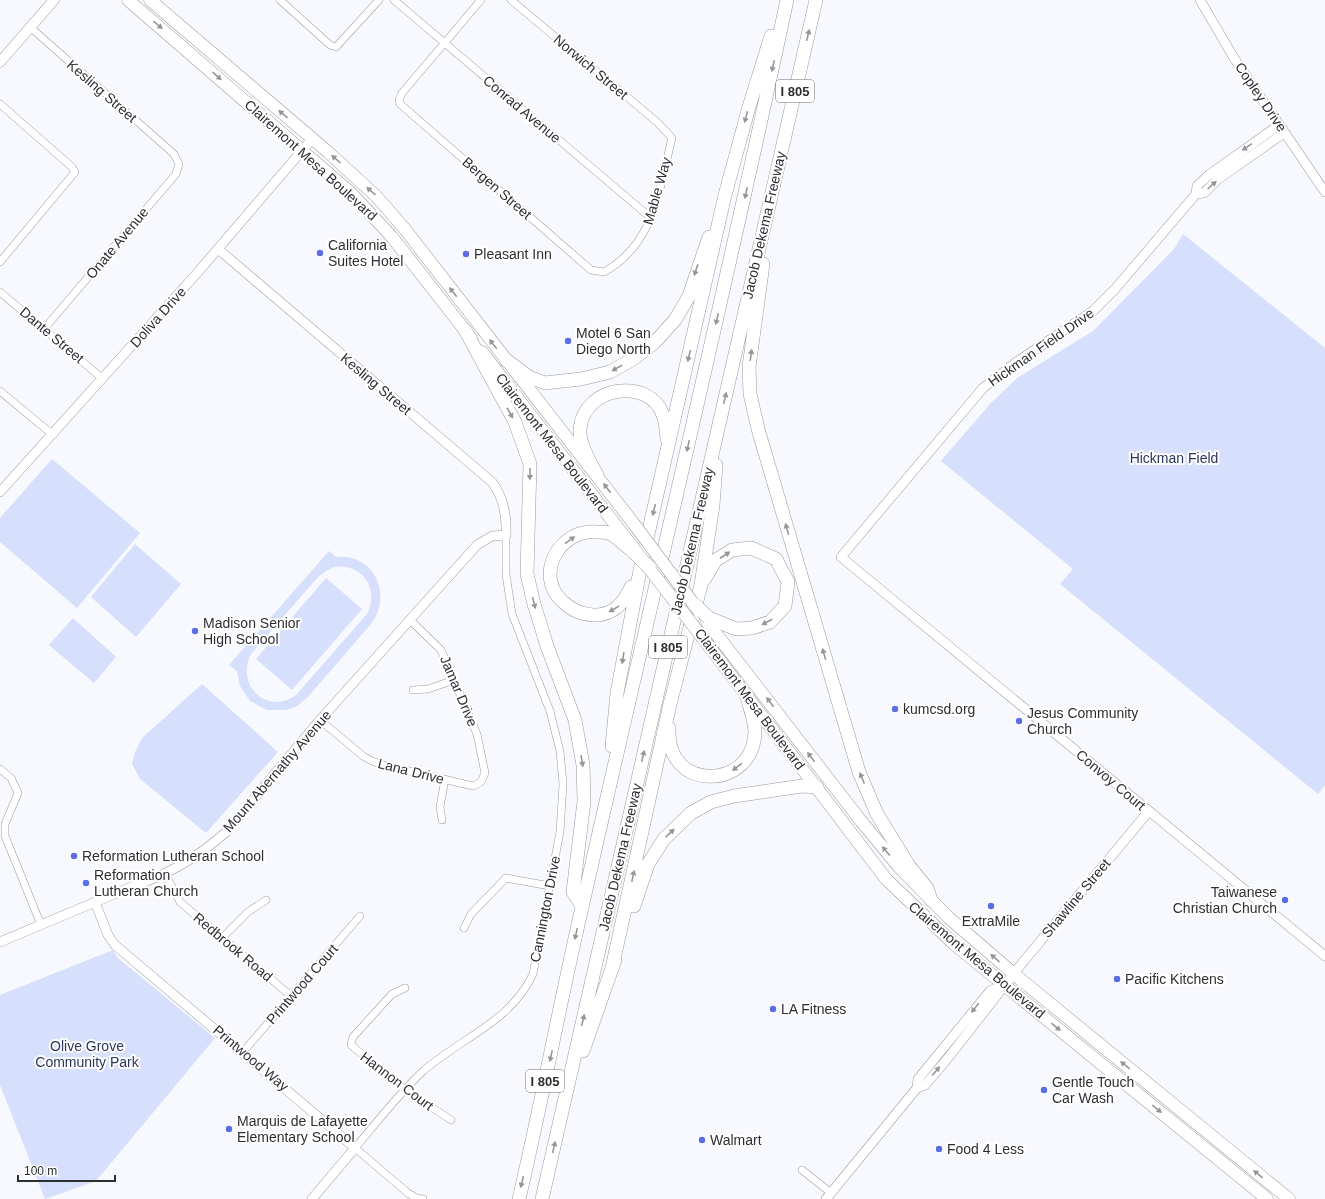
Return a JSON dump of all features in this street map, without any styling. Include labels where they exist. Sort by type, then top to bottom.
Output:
[{"type":"highway","points":[[606,803],[617,693],[645,566],[663,472],[725,195],[749,106],[785,0]]},
{"type":"highway","name":"Jacob Dekema Freeway","points":[[518,1199],[538,1116],[582,906],[742,208],[785,0]]},
{"type":"highway","name":"Jacob Dekema Freeway","points":[[542,1199],[816,0]]},
{"type":"highway","points":[[774,182],[750,367],[750,394],[758,429],[859,772],[877,814],[908,866],[927,888],[931,900]]},
{"type":"highway","points":[[506,360],[529,377],[545,382],[580,380],[610,372],[634,359],[655,342],[675,320],[689,296],[698,266],[725,195]]},
{"type":"highway","points":[[465,330],[515,422],[530,464],[527,574],[534,604],[547,646],[575,720],[583,766],[584,801],[573,892],[582,906]]},
{"type":"highway","points":[[597,474],[582,445],[580,430],[582,420],[586,411],[596,399],[608,393],[619,391],[638,393],[648,397],[657,405],[663,414],[667,438],[663,472]]},
{"type":"highway","points":[[612,968],[670,704],[701,585],[713,505],[721,416]]},
{"type":"highway","points":[[588,531],[609,533],[628,545],[645,566],[625,600],[614,610],[597,615],[584,614],[572,610],[553,591],[550,579],[550,566],[556,554],[565,543],[575,536],[588,531]]},
{"type":"highway","points":[[694,604],[708,620],[736,629],[752,628],[770,622],[785,606],[788,582],[776,560],[751,548],[732,550],[716,560],[701,585]]},
{"type":"highway","points":[[670,704],[668,739],[675,758],[692,773],[708,777],[716,776],[737,768],[752,748],[755,730],[747,697]]},
{"type":"highway","points":[[562,1112],[648,864],[664,839],[691,813],[711,802],[734,796],[802,786],[817,787]]},
{"type":"main road","points":[[0,62],[54,0]]},
{"type":"main road","name":"Clairemont Mesa Boulevard","points":[[128,0],[302,149],[370,212],[465,330],[628,545]]},
{"type":"main road","name":"Clairemont Mesa Boulevard","points":[[150,0],[354,175],[386,207],[597,474],[694,604]]},
{"type":"main road","name":"Clairemont Mesa Boulevard","points":[[645,566],[702,637],[886,879],[954,944],[1267,1199]]},
{"type":"main road","name":"Clairemont Mesa Boulevard","points":[[708,620],[861,821],[900,867],[931,900],[965,932],[1014,974],[1289,1199]]},
{"type":"street","points":[[280,0],[330,45],[336,47],[379,0]]},
{"type":"street","name":"Conrad Avenue","points":[[394,0],[650,218]]},
{"type":"street","points":[[444,43],[481,0]]},
{"type":"street","name":"Norwich Street","points":[[511,0],[670,135]]},
{"type":"street","name":"Copley Drive","points":[[1200,0],[1282,129],[1325,192]]},
{"type":"street","name":"Kesling Street","points":[[30,27],[174,154]]},
{"type":"street","name":"Bergen Street","points":[[444,43],[402,93],[399,100],[403,108],[591,270],[599,273]]},
{"type":"street","points":[[0,104],[72,167],[75,172],[0,262]]},
{"type":"street","name":"Hickman Field Drive","points":[[842,557],[983,388],[1015,363],[1093,311],[1115,289],[1196,194],[1204,193],[1282,129]]},
{"type":"street","name":"Mable Way","points":[[599,273],[616,266],[636,246],[647,228],[656,204],[672,138],[670,135]]},
{"type":"street","name":"Doliva Drive","points":[[1,488],[53,435],[103,379],[218,249],[312,139]]},
{"type":"street","name":"Onate Avenue","points":[[44,329],[176,174],[179,164],[174,154]]},
{"type":"street","name":"Kesling Street","points":[[218,249],[492,482],[499,492],[503,504],[507,522],[506,535]]},
{"type":"street","name":"Dante Street","points":[[0,292],[103,379]]},
{"type":"street","points":[[0,390],[53,435]]},
{"type":"street","name":"Mount Abernathy Avenue","points":[[0,942],[165,874],[185,864],[212,844],[226,832],[320,720],[411,621],[477,545],[492,536],[506,535]]},
{"type":"street","name":"Cannington Drive","points":[[312,1199],[405,1090],[423,1072],[507,1011],[526,987],[533,974],[560,832],[563,784],[560,751],[550,711],[512,614],[506,574],[506,535]]},
{"type":"street","name":"Convoy Court","points":[[842,557],[1325,956]]},
{"type":"street","name":"Jamar Drive","points":[[411,621],[442,650],[477,734],[485,774]]},
{"type":"street","points":[[413,690],[428,689],[454,680]]},
{"type":"street","name":"Lana Drive","points":[[320,720],[363,756],[383,765],[473,786],[481,782],[485,774]]},
{"type":"street","points":[[0,768],[11,778],[18,793],[5,824],[5,836],[41,925]]},
{"type":"street","points":[[442,820],[440,807],[445,779]]},
{"type":"street","name":"Shawline Street","points":[[829,1196],[917,1088],[925,1085],[998,996],[1004,985],[1149,811]]},
{"type":"street","name":"Redbrook Road","points":[[165,874],[180,902],[292,996]]},
{"type":"street","points":[[464,928],[471,914],[506,878],[550,886]]},
{"type":"street","points":[[222,938],[248,912],[266,900]]},
{"type":"street","name":"Printwood Way","points":[[95,902],[108,934],[116,946],[408,1193],[416,1198],[423,1199]]},
{"type":"street","name":"Printwood Court","points":[[243,1052],[360,916]]},
{"type":"street","name":"Hannon Court","points":[[404,988],[392,994],[353,1037],[351,1045],[405,1090],[451,1120]]},
{"type":"street","points":[[802,1170],[829,1196]]},
{"type":"green space","name":"Hickman Field","points":[[1183,234],[1325,348],[1325,785],[1318,794],[1060,584],[1073,569],[941,461],[990,404],[1017,378],[1093,331],[1174,249]]},
{"type":"green space","points":[[52,459],[140,533],[77,608],[0,542],[0,518]]},
{"type":"green space","points":[[135,544],[181,584],[136,637],[91,597]]},
{"type":"green space","points":[[329,551],[336,557],[349,558],[361,562],[370,569],[376,578],[380,589],[380,600],[377,612],[371,624],[307,698],[297,706],[286,710],[267,710],[250,701],[240,686],[237,671],[229,665]],"holes":[[[334,567],[353,569],[360,574],[370,587],[371,596],[367,614],[296,695],[285,701],[275,702],[265,700],[251,687],[247,677],[247,666],[251,654],[318,577]]]},
{"type":"green space","points":[[326,578],[362,609],[292,690],[256,659]]},
{"type":"green space","points":[[73,618],[116,657],[94,683],[49,645]]},
{"type":"green space","points":[[202,684],[278,752],[206,833],[140,779],[132,764],[135,752],[142,738]]},
{"type":"green space","name":"Olive Grove Community Park","points":[[113,950],[118,958],[215,1038],[96,1181],[45,1199],[0,1085],[0,995]]},
{"type":"place","name":"California Suites Hotel","points":[[320,253]]},
{"type":"place","name":"Pleasant Inn","points":[[466,254]]},
{"type":"place","name":"Motel 6 San Diego North","points":[[568,341]]},
{"type":"place","name":"Madison Senior High School","points":[[195,631]]},
{"type":"place","name":"kumcsd.org","points":[[895,709]]},
{"type":"place","name":"Jesus Community Church","points":[[1019,721]]},
{"type":"place","name":"Reformation Lutheran School","points":[[74,856]]},
{"type":"place","name":"Reformation Lutheran Church","points":[[86,883]]},
{"type":"place","name":"Taiwanese Christian Church","points":[[1285,900]]},
{"type":"place","name":"ExtraMile","points":[[991,906]]},
{"type":"place","name":"Pacific Kitchens","points":[[1117,979]]},
{"type":"place","name":"LA Fitness","points":[[773,1009]]},
{"type":"place","name":"Gentle Touch Car Wash","points":[[1044,1090]]},
{"type":"place","name":"Marquis de Lafayette Elementary School","points":[[229,1129]]},
{"type":"place","name":"Walmart","points":[[702,1140]]},
{"type":"place","name":"Food 4 Less","points":[[939,1149]]}]
